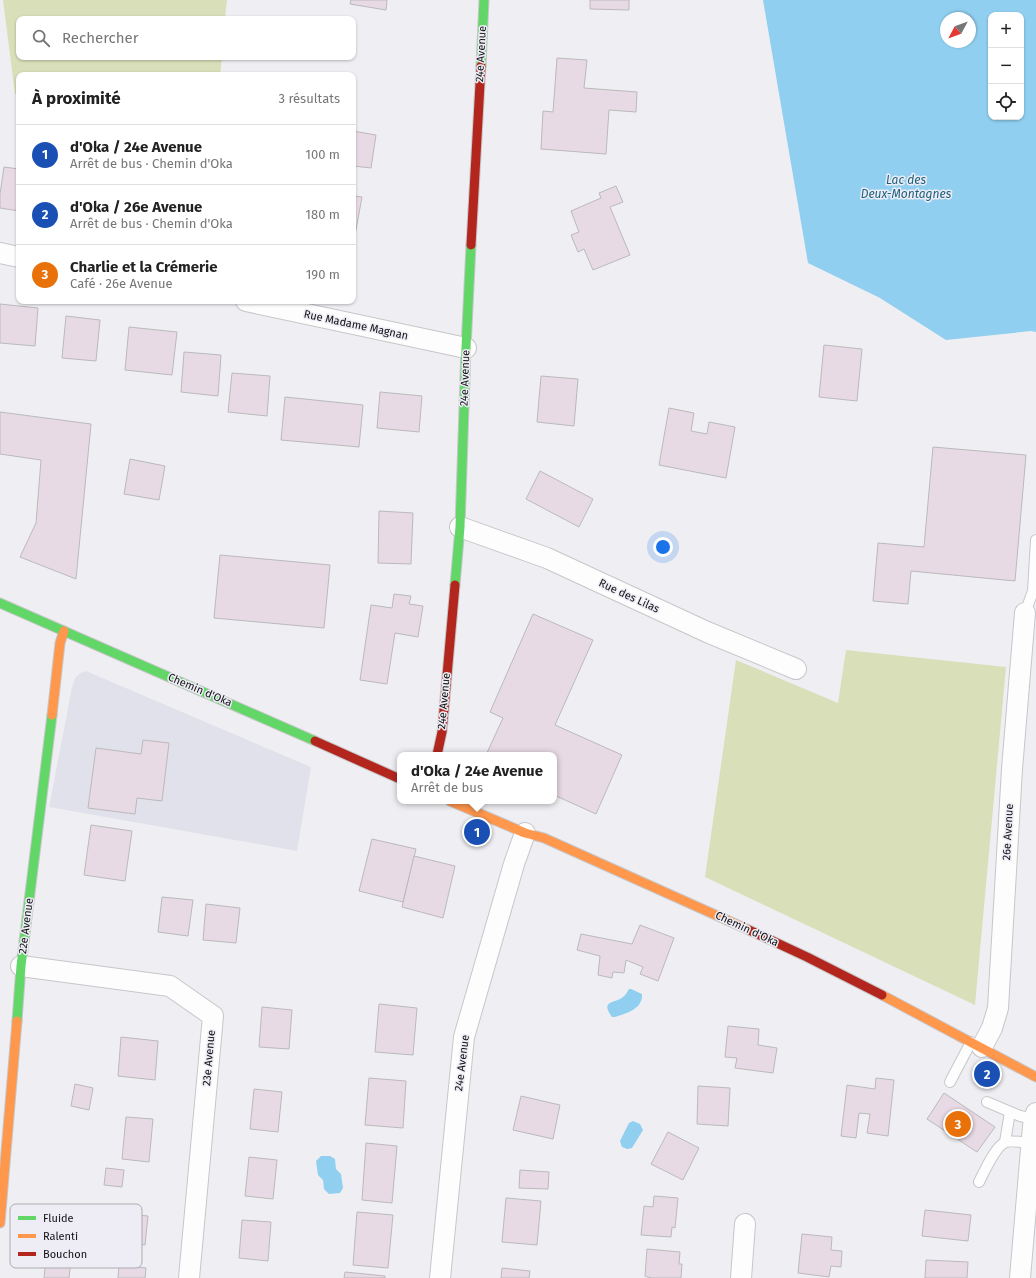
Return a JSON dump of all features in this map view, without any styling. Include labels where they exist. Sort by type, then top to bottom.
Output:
[{"type":"street","name":"24e Avenue","points":[[438,752],[442,732],[460,527],[466,348],[484,0]]},
{"type":"street","points":[[0,253],[16,256]]},
{"type":"street","name":"Rue Madame Magnan","points":[[260,304],[466,348]]},
{"type":"street","name":"Rue des Lilas","points":[[460,527],[547,558],[707,632],[796,669]]},
{"type":"street","name":"Chemin d'Oka","points":[[0,603],[397,778]]},
{"type":"street","name":"26e Avenue","points":[[976,1044],[992,1028],[998,1008],[1012,769],[1025,613]]},
{"type":"street","name":"22e Avenue","points":[[0,1223],[22,966],[52,718],[56,665],[64,631]]},
{"type":"street","name":"Chemin d'Oka","points":[[457,804],[525,833],[544,838],[732,922],[874,991],[1036,1077]]},
{"type":"street","name":"24e Avenue","points":[[440,1278],[464,1037],[514,864],[525,833]]},
{"type":"street","name":"23e Avenue","points":[[22,966],[170,986],[213,1016],[189,1278]]},
{"type":"street","points":[[1020,1278],[1031,1143],[1035,1116]]},
{"type":"street","points":[[741,1278],[746,1224]]},
{"type":"lane","points":[[1025,613],[1033,591],[1036,540]]},
{"type":"lane","points":[[950,1082],[976,1044]]},
{"type":"lane","points":[[986,1102],[1010,1112],[1035,1116]]},
{"type":"lane","points":[[1005,1142],[1010,1112]]},
{"type":"lane","points":[[979,1182],[999,1147],[1005,1142],[1012,1141],[1031,1143]]},
{"type":"shaded area","points":[[86,671],[311,767],[297,851],[49,807],[72,687],[75,678],[80,673]]},
{"type":"green space","points":[[3,0],[227,0],[225,16],[16,16],[16,60],[222,60],[220,72],[16,72],[15,94]]},
{"type":"green space","points":[[846,650],[1006,667],[975,1005],[705,877],[736,660],[838,703]]},
{"type":"water","name":"Lac des Deux-Montagnes","points":[[763,0],[1036,0],[1036,332],[1031,331],[946,340],[880,298],[808,263]]},
{"type":"water","points":[[629,989],[642,994],[640,1003],[629,1012],[612,1017],[607,1008],[608,1005],[623,997]]},
{"type":"water","points":[[633,1121],[640,1124],[643,1130],[632,1148],[627,1149],[622,1147],[620,1141],[629,1123]]},
{"type":"water","points":[[321,1156],[330,1156],[335,1159],[336,1169],[341,1174],[343,1188],[340,1193],[329,1194],[324,1189],[323,1180],[318,1175],[316,1161]]},
{"type":"building","points":[[351,0],[387,0],[386,10],[350,4]]},
{"type":"building","points":[[590,0],[629,0],[629,10],[590,9]]},
{"type":"building","points":[[557,58],[587,60],[584,88],[637,92],[636,112],[609,110],[606,154],[541,149],[543,111],[553,112]]},
{"type":"building","points":[[356,132],[376,135],[371,168],[356,166]]},
{"type":"building","points":[[4,167],[16,169],[16,211],[0,208],[0,194]]},
{"type":"building","points":[[616,186],[623,202],[610,207],[630,255],[593,270],[584,249],[578,252],[571,235],[579,232],[571,211],[601,198],[599,193]]},
{"type":"building","points":[[356,196],[362,197],[356,230]]},
{"type":"building","points":[[0,304],[38,308],[35,346],[0,343]]},
{"type":"building","points":[[66,316],[100,320],[96,361],[62,358]]},
{"type":"building","points":[[129,327],[177,332],[172,375],[125,370]]},
{"type":"building","points":[[824,345],[862,349],[857,401],[819,397]]},
{"type":"building","points":[[184,352],[221,355],[218,396],[181,392]]},
{"type":"building","points":[[232,373],[270,376],[267,416],[228,412]]},
{"type":"building","points":[[541,376],[578,379],[574,426],[537,422]]},
{"type":"building","points":[[380,392],[422,396],[419,432],[377,428]]},
{"type":"building","points":[[285,397],[363,405],[359,447],[281,440]]},
{"type":"building","points":[[669,408],[694,413],[691,431],[707,434],[709,422],[735,427],[726,478],[659,465]]},
{"type":"building","points":[[0,412],[91,424],[76,579],[20,557],[36,523],[41,460],[0,454]]},
{"type":"building","points":[[933,447],[1026,455],[1015,581],[911,571],[908,604],[873,601],[878,543],[924,547]]},
{"type":"building","points":[[130,459],[165,466],[159,500],[124,494]]},
{"type":"building","points":[[540,471],[593,499],[579,527],[526,499]]},
{"type":"building","points":[[379,511],[413,513],[411,564],[378,563]]},
{"type":"building","points":[[220,555],[330,565],[324,628],[214,618]]},
{"type":"building","points":[[394,594],[411,596],[409,604],[423,606],[418,637],[395,633],[387,684],[360,680],[371,605],[392,608]]},
{"type":"building","points":[[533,614],[593,640],[555,725],[622,755],[596,814],[557,796],[557,752],[487,752],[503,718],[490,712]]},
{"type":"building","points":[[143,740],[169,743],[162,801],[137,798],[135,814],[88,808],[96,748],[141,754]]},
{"type":"building","points":[[91,825],[132,831],[125,881],[84,875]]},
{"type":"building","points":[[372,839],[416,849],[403,902],[359,891]]},
{"type":"building","points":[[414,856],[455,866],[443,918],[402,907]]},
{"type":"building","points":[[162,897],[193,900],[188,936],[158,932]]},
{"type":"building","points":[[206,904],[240,908],[236,943],[203,940]]},
{"type":"building","points":[[640,925],[674,938],[658,981],[640,974],[643,967],[626,960],[624,973],[613,972],[612,978],[598,975],[600,956],[577,950],[581,934],[632,944]]},
{"type":"building","points":[[379,1004],[417,1008],[413,1055],[375,1052]]},
{"type":"building","points":[[262,1007],[292,1010],[289,1049],[259,1047]]},
{"type":"building","points":[[728,1026],[759,1029],[758,1045],[777,1048],[773,1073],[735,1068],[737,1058],[725,1057]]},
{"type":"building","points":[[121,1037],[158,1041],[155,1080],[118,1076]]},
{"type":"building","points":[[369,1078],[406,1081],[403,1128],[365,1125]]},
{"type":"building","points":[[876,1078],[894,1080],[888,1136],[867,1133],[870,1114],[859,1113],[856,1138],[841,1136],[847,1085],[875,1089]]},
{"type":"building","points":[[75,1084],[93,1088],[89,1110],[71,1106]]},
{"type":"building","points":[[698,1086],[730,1088],[728,1126],[697,1124]]},
{"type":"building","points":[[254,1089],[282,1092],[278,1132],[250,1129]]},
{"type":"building","points":[[944,1093],[995,1127],[977,1152],[927,1119]]},
{"type":"building","points":[[521,1096],[560,1105],[553,1139],[513,1130]]},
{"type":"building","points":[[126,1117],[153,1119],[149,1162],[122,1159]]},
{"type":"building","points":[[668,1132],[699,1148],[683,1180],[651,1164]]},
{"type":"building","points":[[366,1143],[397,1146],[392,1203],[362,1200]]},
{"type":"building","points":[[249,1157],[277,1160],[273,1199],[245,1196]]},
{"type":"building","points":[[106,1168],[124,1170],[122,1187],[104,1185]]},
{"type":"building","points":[[520,1170],[549,1172],[548,1189],[519,1188]]},
{"type":"building","points":[[654,1196],[678,1198],[675,1228],[672,1227],[671,1237],[641,1235],[644,1206],[653,1207]]},
{"type":"building","points":[[506,1198],[541,1201],[537,1245],[502,1242]]},
{"type":"building","points":[[925,1210],[971,1215],[968,1241],[922,1236]]},
{"type":"building","points":[[357,1212],[393,1215],[388,1268],[353,1265]]},
{"type":"building","points":[[142,1215],[148,1216],[145,1245],[142,1245]]},
{"type":"building","points":[[242,1220],[271,1222],[268,1261],[239,1258]]},
{"type":"building","points":[[802,1234],[832,1237],[831,1250],[842,1251],[841,1267],[831,1266],[829,1277],[798,1273]]},
{"type":"building","points":[[647,1249],[680,1252],[679,1264],[682,1264],[681,1278],[651,1278],[645,1276]]},
{"type":"building","points":[[926,1260],[968,1262],[967,1278],[925,1278]]},
{"type":"building","points":[[45,1268],[70,1268],[69,1278],[44,1278]]},
{"type":"building","points":[[119,1268],[146,1268],[145,1278],[118,1278]]},
{"type":"building","points":[[502,1268],[530,1271],[529,1278],[501,1278]]},
{"type":"building","points":[[345,1272],[385,1276],[385,1278],[344,1278]]},
{"type":"traffic: fast","points":[[481,66],[484,0]]},
{"type":"traffic: fast","points":[[455,585],[460,527],[471,245]]},
{"type":"traffic: fast","points":[[0,603],[315,741]]},
{"type":"traffic: fast","points":[[17,1021],[21,966],[52,715]]},
{"type":"traffic: slow","points":[[52,715],[60,643],[64,631]]},
{"type":"traffic: slow","points":[[457,804],[525,833],[544,838],[749,930]]},
{"type":"traffic: slow","points":[[882,995],[1036,1077]]},
{"type":"traffic: slow","points":[[0,1223],[17,1021]]},
{"type":"traffic: jam","points":[[471,245],[481,66]]},
{"type":"traffic: jam","points":[[438,752],[442,732],[455,585]]},
{"type":"traffic: jam","points":[[315,741],[397,778]]},
{"type":"traffic: jam","points":[[749,930],[807,957],[882,995]]},
{"type":"place","name":"d'Oka / 24e Avenue","points":[[477,832]]},
{"type":"place","name":"d'Oka / 26e Avenue","points":[[987,1074]]},
{"type":"place","name":"Charlie et la Crémerie","points":[[958,1124]]}]
